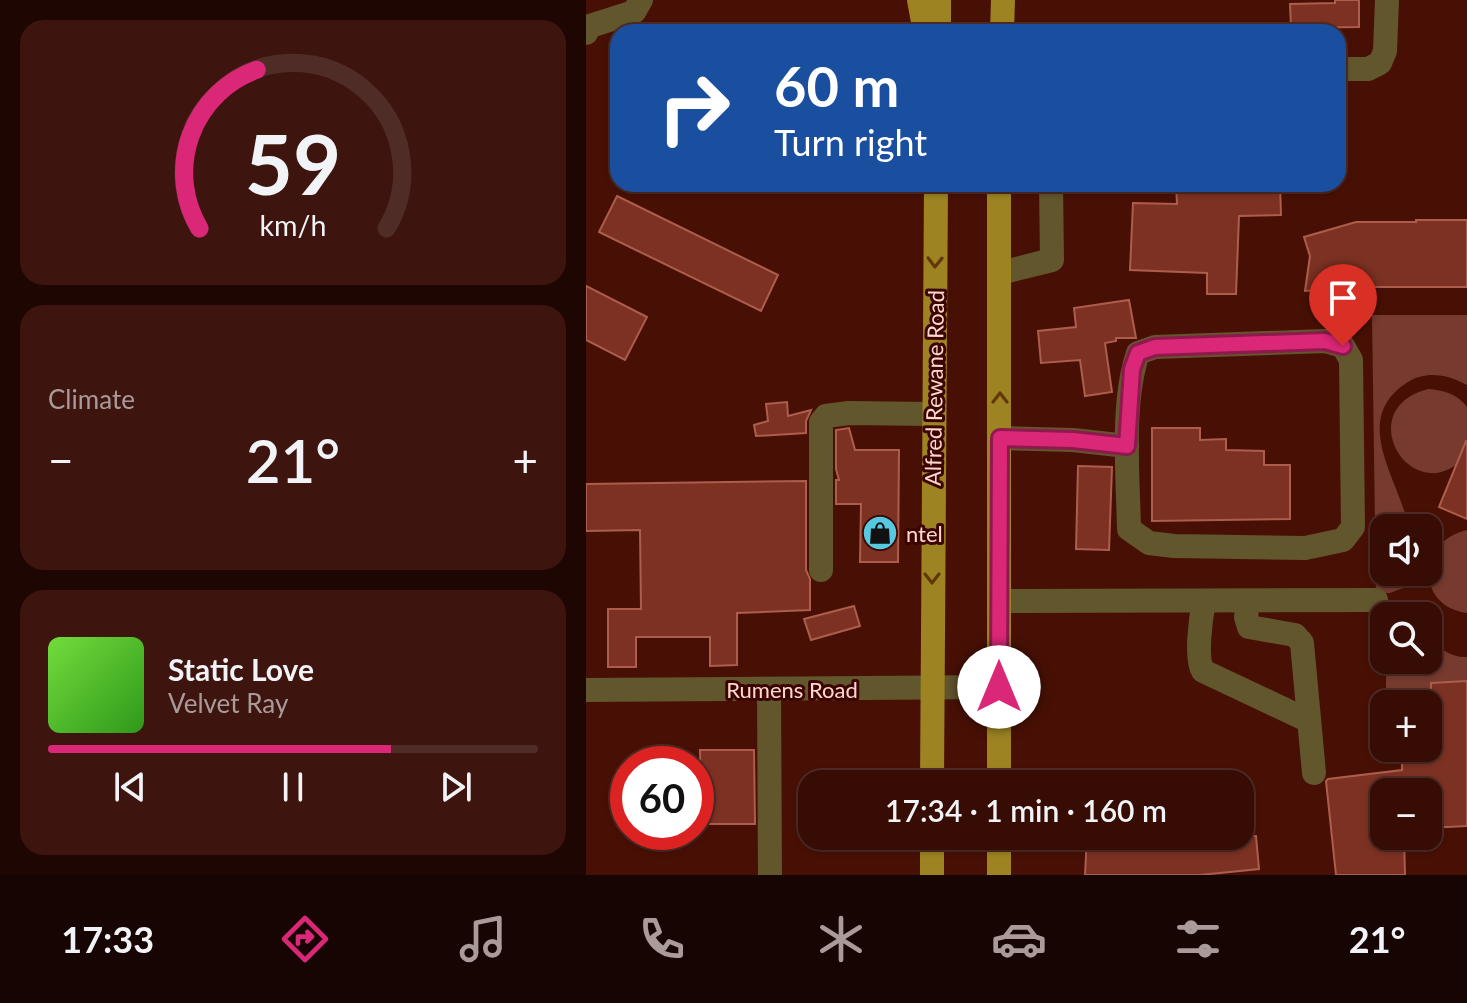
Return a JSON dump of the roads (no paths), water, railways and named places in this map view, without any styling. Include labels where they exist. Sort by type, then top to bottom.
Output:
[{"type":"main road","points":[[919,0],[924,24]]},
{"type":"main road","points":[[939,0],[939,24]]},
{"type":"main road","points":[[1001,0],[1001,24]]},
{"type":"main road","name":"Alfred Rewane Road","points":[[932,770],[936,192]]},
{"type":"main road","points":[[999,192],[999,770]]},
{"type":"main road","points":[[932,850],[932,875]]},
{"type":"main road","points":[[999,850],[999,875]]},
{"type":"street","points":[[586,33],[590,26],[634,12],[641,0]]},
{"type":"street","points":[[1346,69],[1368,69],[1380,63],[1385,51],[1387,0]]},
{"type":"street","points":[[1000,273],[1052,260],[1051,192]]},
{"type":"street","points":[[1325,341],[1343,346],[1351,360],[1353,527],[1343,540],[1305,548],[1213,549],[1149,543],[1129,529],[1127,446],[1132,369],[1138,353],[1155,347],[1249,342],[1325,341]]},
{"type":"street","points":[[821,570],[821,422],[826,416],[849,413],[933,414]]},
{"type":"street","points":[[1000,438],[1073,440],[1127,446]]},
{"type":"street","points":[[1204,601],[1229,620],[1376,600]]},
{"type":"street","points":[[999,601],[1204,601],[1229,620],[1254,629],[1295,635],[1302,643],[1314,773]]},
{"type":"street","points":[[1229,620],[1199,665],[1203,671],[1309,721]]},
{"type":"street","name":"Rumens Road","points":[[586,690],[999,687]]},
{"type":"street","points":[[769,689],[770,875]]},
{"type":"place","name":"ntel","points":[[880,533]]}]
